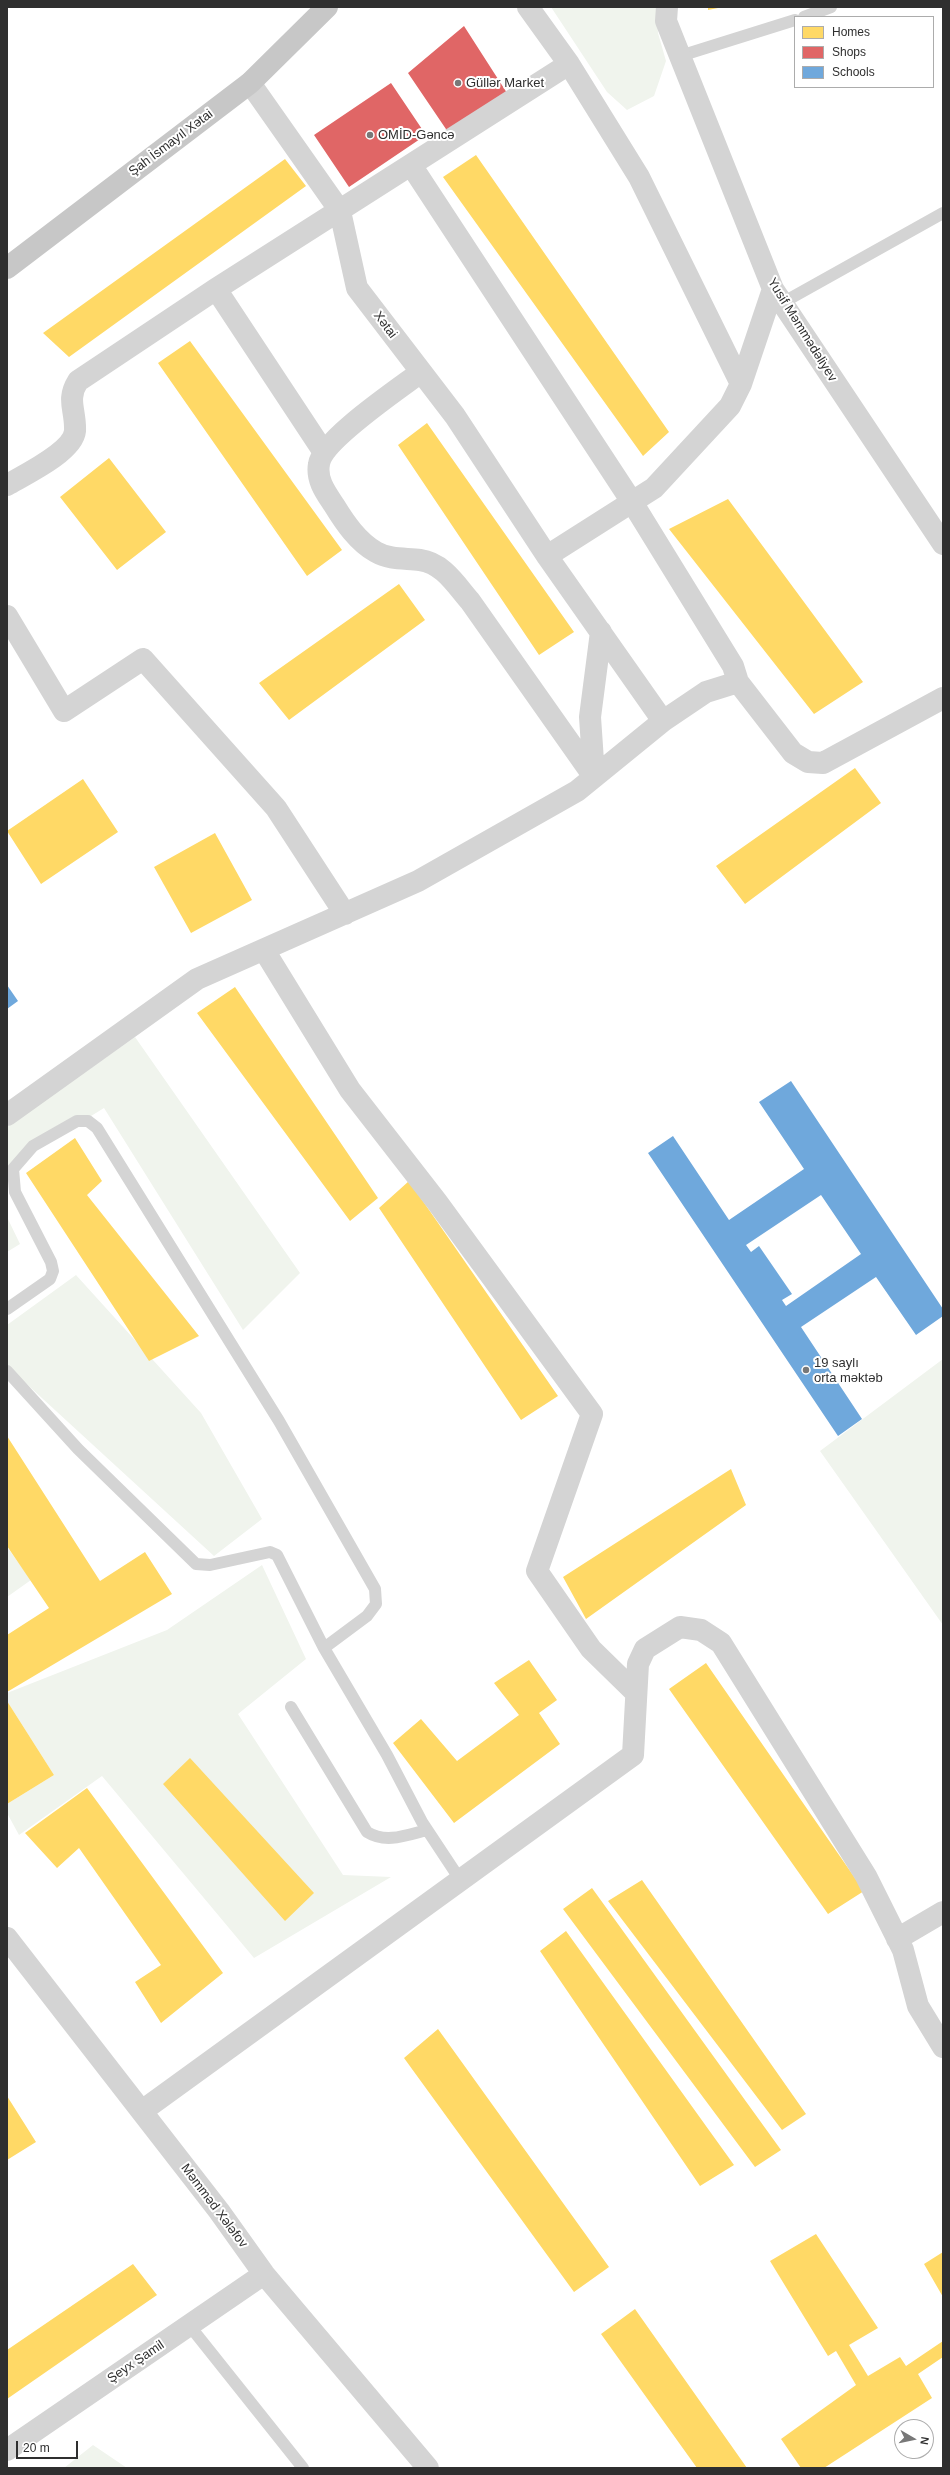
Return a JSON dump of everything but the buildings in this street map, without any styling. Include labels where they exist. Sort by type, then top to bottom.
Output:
[{"type":"main road","name":"Şah İsmayıl Xətai","points":[[7,268],[250,83],[327,7]]},
{"type":"street","points":[[528,7],[569,64],[639,177],[741,384]]},
{"type":"street","name":"Yusif Məmmədəliyev","points":[[667,7],[666,21],[778,296],[943,544]]},
{"type":"street","points":[[7,485],[62,452],[75,432],[71,392],[78,381],[216,289],[569,64]]},
{"type":"street","name":"Xətai","points":[[250,83],[340,211],[357,288],[455,416],[547,556],[663,721]]},
{"type":"street","points":[[411,165],[632,502],[733,666],[738,682],[793,753],[808,762],[823,763],[943,698]]},
{"type":"street","points":[[216,289],[323,451]]},
{"type":"street","points":[[547,556],[654,488],[700,441],[730,406],[741,384],[778,296]]},
{"type":"street","points":[[421,372],[350,426],[323,451],[318,464],[320,483],[347,527],[376,552],[390,557],[420,560],[434,564],[441,569],[470,601],[594,776]]},
{"type":"street","points":[[7,616],[64,711],[143,659],[276,808],[345,914]]},
{"type":"street","points":[[594,776],[590,717],[601,632]]},
{"type":"street","points":[[7,1115],[198,979],[418,881],[577,791],[663,721],[706,692],[738,682]]},
{"type":"street","points":[[264,950],[350,1090],[437,1202],[592,1414],[537,1571],[591,1649],[635,1692]]},
{"type":"street","points":[[142,2111],[634,1755],[635,1692],[638,1664],[645,1649],[680,1627],[701,1630],[721,1643],[866,1876],[903,1950],[918,2006],[941,2041]]},
{"type":"street","points":[[897,1939],[943,1912]]},
{"type":"street","name":"Məmməd Xələfov","points":[[7,1938],[142,2111],[264,2274],[428,2468]]},
{"type":"street","name":"Şeyx Şamil","points":[[7,2450],[264,2274]]},
{"type":"lane","points":[[807,16],[831,7]]},
{"type":"lane","points":[[680,56],[794,20]]},
{"type":"lane","points":[[778,296],[943,214]]},
{"type":"lane","points":[[7,1309],[50,1279],[53,1271],[51,1262],[15,1192],[13,1169],[33,1146],[77,1121],[88,1121],[98,1128],[279,1420],[375,1589],[376,1604],[366,1616],[324,1648]]},
{"type":"lane","points":[[7,1371],[78,1449],[196,1564],[210,1565],[270,1552],[277,1555],[324,1648],[387,1755],[427,1830],[461,1881]]},
{"type":"lane","points":[[290,1706],[367,1832],[376,1838],[386,1839],[427,1830]]},
{"type":"lane","points":[[189,2325],[303,2468]]},
{"type":"shaded area","points":[[551,7],[657,7],[658,33],[666,61],[654,96],[627,110],[607,92]]},
{"type":"shaded area","points":[[135,1037],[300,1273],[243,1330],[104,1108],[7,1168],[7,1127]]},
{"type":"shaded area","points":[[7,1217],[20,1244],[7,1252]]},
{"type":"shaded area","points":[[76,1275],[201,1413],[262,1519],[214,1556],[7,1366],[7,1325]]},
{"type":"shaded area","points":[[943,1359],[943,1625],[820,1451]]},
{"type":"shaded area","points":[[7,1547],[31,1580],[7,1597]]},
{"type":"shaded area","points":[[262,1565],[306,1659],[238,1714],[343,1875],[391,1877],[254,1958],[102,1776],[19,1835],[7,1813],[7,1804],[54,1775],[7,1701],[7,1693],[167,1630]]},
{"type":"shaded area","points":[[93,2445],[127,2468],[64,2468]]},
{"type":"place","name":"Güllər Market","points":[[458,83]]},
{"type":"place","name":"OMİD-Gəncə","points":[[370,135]]},
{"type":"place","name":"19 saylı orta məktəb","points":[[806,1370]]}]
